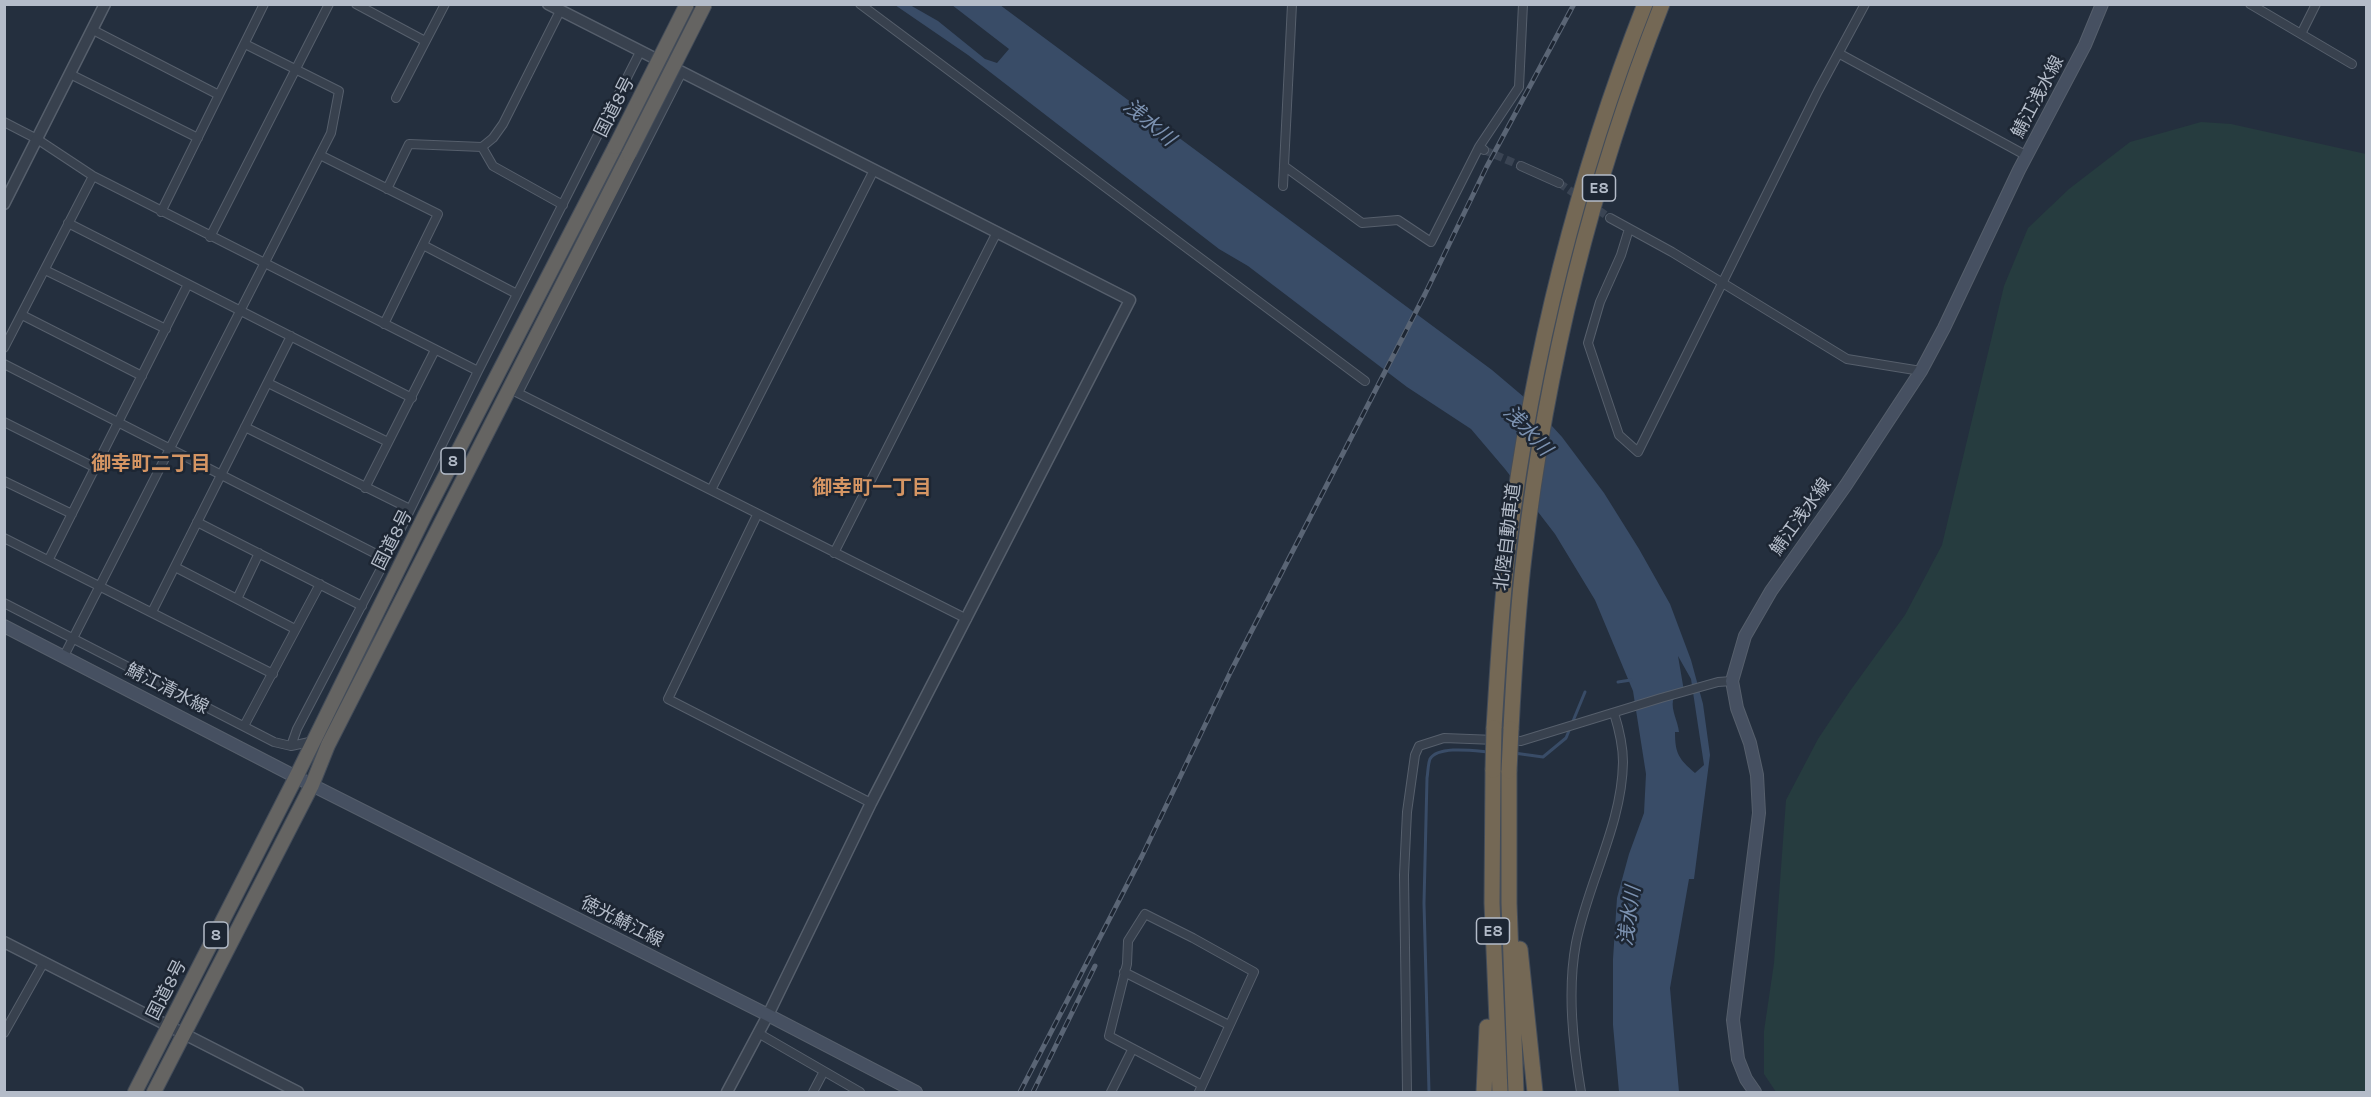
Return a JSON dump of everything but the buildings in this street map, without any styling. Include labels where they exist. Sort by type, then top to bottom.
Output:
[{"type":"highway","name":"国道8号","points":[[135,1092],[296,777],[425,515],[687,4]]},
{"type":"highway","name":"国道8号","points":[[154,1092],[312,785],[333,734],[514,391],[705,4]]},
{"type":"highway","name":"北陸自動車道","points":[[1500,1092],[1494,980],[1492,829],[1499,638],[1509,542],[1538,366],[1577,203],[1601,123],[1645,4]]},
{"type":"highway","name":"北陸自動車道","points":[[1516,1092],[1510,927],[1509,771],[1523,558],[1537,459],[1552,377],[1592,210],[1617,128],[1662,4]]},
{"type":"highway","points":[[1484,1092],[1488,1002],[1488,893],[1492,829]]},
{"type":"highway","points":[[1509,830],[1535,1092]]},
{"type":"main road","name":"鯖江浅水線","points":[[1755,1092],[1746,1079],[1738,1059],[1733,1020],[1759,813],[1757,775],[1750,743],[1737,708],[1732,681],[1744,636],[1771,591],[1846,485],[1921,371],[2027,156],[2085,45],[2102,4]]},
{"type":"main road","name":"鯖江清水線","points":[[4,626],[312,785]]},
{"type":"main road","name":"徳光鯖江線","points":[[312,785],[916,1092]]},
{"type":"street","points":[[4,204],[105,4]]},
{"type":"street","points":[[161,212],[264,4]]},
{"type":"street","points":[[210,237],[328,4]]},
{"type":"street","points":[[356,4],[425,41]]},
{"type":"street","points":[[396,98],[445,4]]},
{"type":"street","points":[[548,4],[996,234],[1130,300],[871,804],[768,1015],[727,1092]]},
{"type":"street","points":[[860,4],[1365,381]]},
{"type":"street","points":[[1284,186],[1292,4]]},
{"type":"street","points":[[1284,166],[1362,223],[1398,220],[1431,242],[1481,148],[1520,87],[1523,4]]},
{"type":"street","points":[[1629,229],[1621,255],[1600,302],[1588,344],[1618,435],[1638,452],[1818,91],[1865,4]]},
{"type":"street","points":[[2250,4],[2352,64]]},
{"type":"street","points":[[2301,34],[2316,4]]},
{"type":"street","points":[[387,189],[409,144],[482,147],[493,138],[503,124],[560,11]]},
{"type":"street","points":[[93,30],[219,95]]},
{"type":"street","points":[[64,656],[331,134],[339,91],[245,44]]},
{"type":"street","points":[[291,746],[297,729],[386,559],[478,371],[640,52]]},
{"type":"street","points":[[1840,54],[2027,156]]},
{"type":"street","points":[[682,72],[514,391],[967,619]]},
{"type":"street","points":[[70,74],[198,138]]},
{"type":"street","points":[[4,122],[38,139],[93,176],[161,212],[478,371]]},
{"type":"street","points":[[482,147],[493,166],[563,205]]},
{"type":"street","points":[[320,155],[438,213],[384,324]]},
{"type":"street","points":[[1521,166],[1559,183]]},
{"type":"street","points":[[711,490],[874,170]]},
{"type":"street","points":[[4,348],[93,176]]},
{"type":"street","points":[[1610,218],[1723,283],[1847,359],[1921,371]]},
{"type":"street","points":[[68,223],[412,398]]},
{"type":"street","points":[[834,553],[996,234]]},
{"type":"street","points":[[423,245],[517,294]]},
{"type":"street","points":[[45,270],[166,329]]},
{"type":"street","points":[[49,559],[188,284]]},
{"type":"street","points":[[22,315],[142,376]]},
{"type":"street","points":[[152,612],[291,336]]},
{"type":"street","points":[[365,488],[435,350]]},
{"type":"street","points":[[4,364],[386,559]]},
{"type":"street","points":[[268,383],[388,442]]},
{"type":"street","points":[[4,422],[96,468]]},
{"type":"street","points":[[245,427],[410,509]]},
{"type":"street","points":[[4,481],[72,514]]},
{"type":"street","points":[[757,515],[668,699],[871,804]]},
{"type":"street","points":[[197,522],[362,606]]},
{"type":"street","points":[[4,538],[273,674]]},
{"type":"street","points":[[237,599],[260,554]]},
{"type":"street","points":[[175,567],[295,629]]},
{"type":"street","points":[[244,726],[320,584]]},
{"type":"street","points":[[4,603],[274,742],[291,746],[314,741]]},
{"type":"street","points":[[1407,1092],[1404,875],[1407,812],[1415,755],[1419,746],[1444,738],[1521,741],[1718,682],[1732,681]]},
{"type":"street","points":[[1581,1092],[1573,1033],[1573,967],[1580,926],[1612,824],[1622,779],[1622,747],[1616,712]]},
{"type":"street","points":[[1145,914],[1254,972],[1201,1089],[1109,1036],[1124,972],[1127,964],[1128,941],[1145,914]]},
{"type":"street","points":[[4,942],[298,1092]]},
{"type":"street","points":[[4,1033],[44,962]]},
{"type":"street","points":[[1124,972],[1229,1025]]},
{"type":"street","points":[[758,1033],[860,1092]]},
{"type":"street","points":[[1111,1092],[1132,1050]]},
{"type":"street","points":[[813,1092],[823,1072]]},
{"type":"green space","points":[[2201,122],[2231,124],[2366,154],[2366,1092],[1776,1092],[1764,1074],[1764,1031],[1774,963],[1786,800],[1818,739],[1905,615],[1942,545],[2004,286],[2028,228],[2069,189],[2130,142]]},
{"type":"water","name":"浅水川","points":[[895,5],[910,5],[938,21],[985,59],[997,63],[1009,49],[952,5],[1000,5],[1492,370],[1531,403],[1562,437],[1604,493],[1670,604],[1691,660],[1703,704],[1710,755],[1694,879],[1689,879],[1670,988],[1679,1092],[1619,1092],[1613,1025],[1613,959],[1617,898],[1629,854],[1644,813],[1646,774],[1633,691],[1595,600],[1555,534],[1471,429],[1407,387],[1248,266],[1219,249],[968,55]],"holes":[[[1678,656],[1691,679],[1704,765],[1695,773],[1682,760],[1676,746],[1675,732],[1679,732],[1673,700],[1684,691]]]},
{"type":"waterway","points":[[1618,682],[1631,680]]},
{"type":"waterway","points":[[1514,753],[1543,757],[1566,738],[1585,692]]},
{"type":"waterway","points":[[1429,1092],[1424,903],[1429,763],[1434,755],[1449,750],[1490,752]]},
{"type":"tunnel","points":[[1484,150],[1521,166]]},
{"type":"tunnel","points":[[1559,183],[1610,218]]},
{"type":"railway","points":[[1020,1092],[1142,856],[1231,671],[1425,294],[1486,168],[1574,4]]},
{"type":"railway","points":[[1033,1092],[1095,966]]},
{"type":"district","name":"御幸町二丁目","points":[[151,464]]},
{"type":"district","name":"御幸町一丁目","points":[[872,488]]}]
